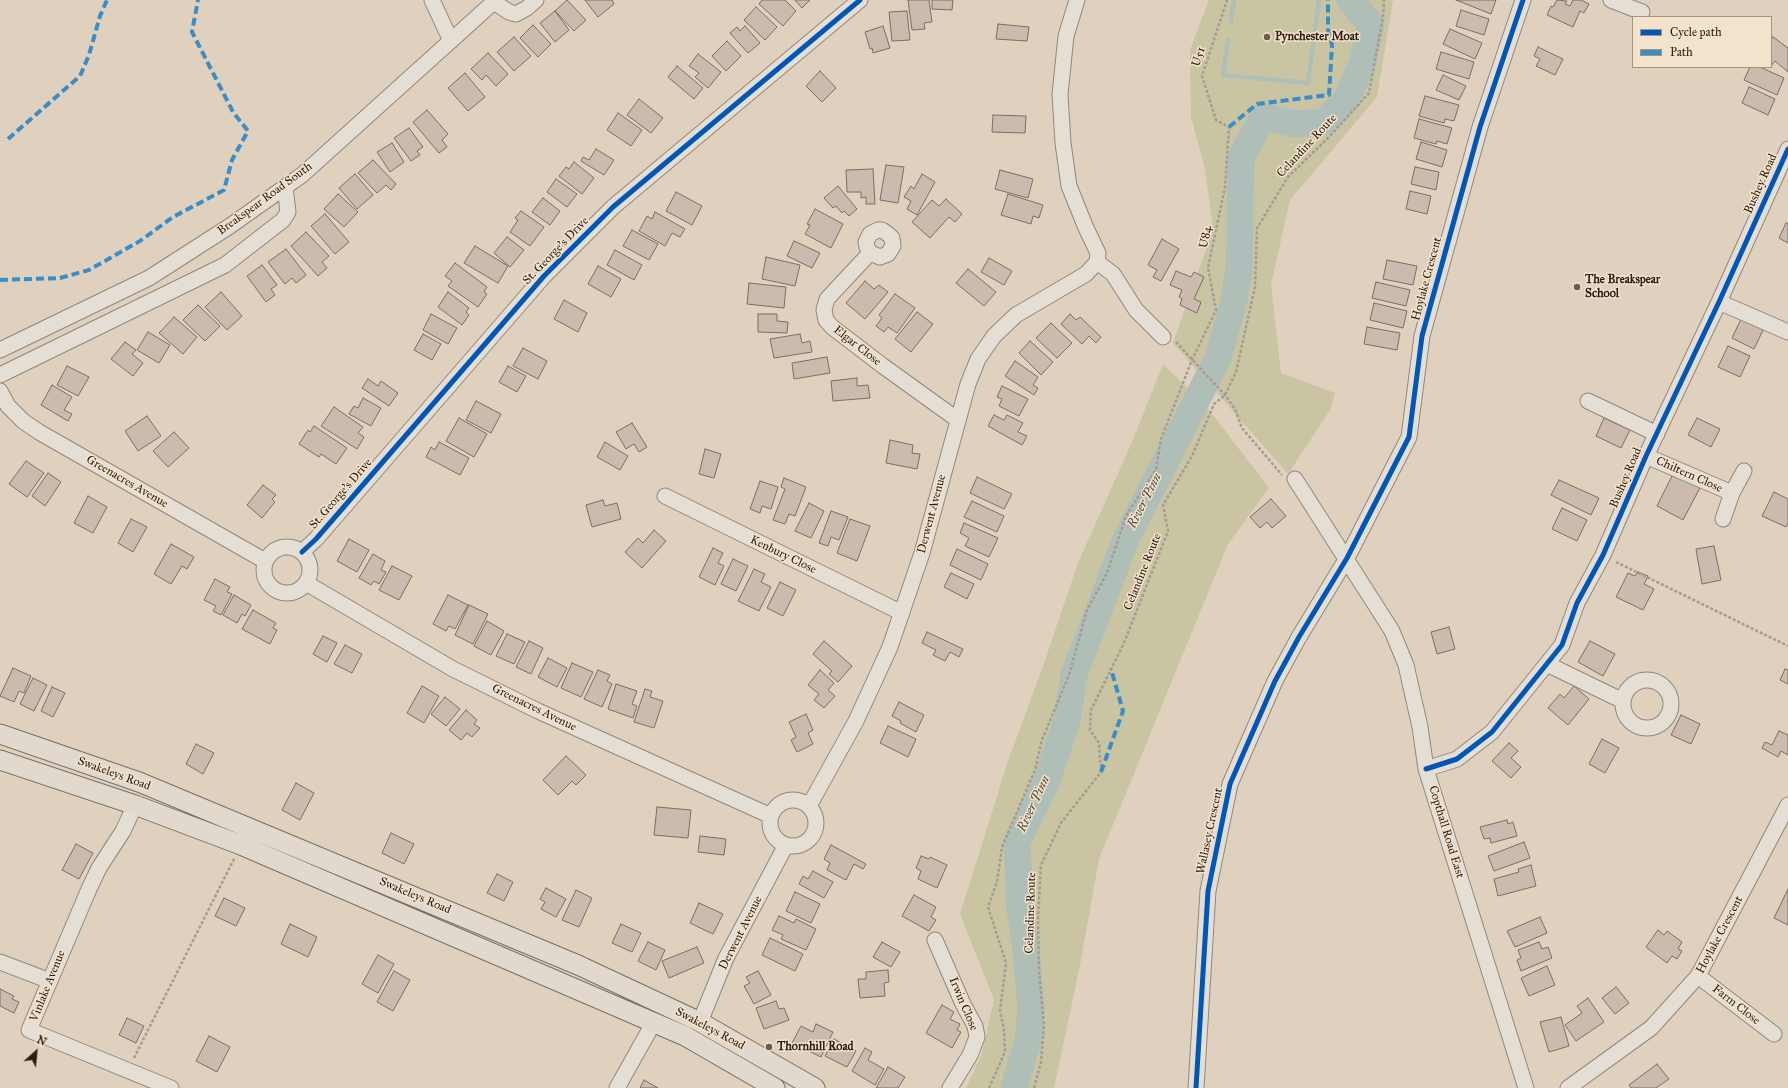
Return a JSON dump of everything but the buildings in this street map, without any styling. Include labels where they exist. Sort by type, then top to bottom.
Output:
[{"type":"main road","name":"Swakeleys Road","points":[[0,734],[139,782],[585,968],[700,1022],[815,1088]]},
{"type":"main road","name":"Swakeleys Road","points":[[0,760],[135,806],[241,845],[654,1022],[694,1041],[775,1088]]},
{"type":"main road","points":[[508,959],[518,939]]},
{"type":"street","points":[[432,0],[451,41]]},
{"type":"street","points":[[495,1],[508,12],[516,14],[536,0]]},
{"type":"street","name":"St. George's Drive","points":[[302,552],[316,539],[544,276],[613,207],[860,0]]},
{"type":"street","points":[[1077,0],[1066,36],[1060,94],[1063,143],[1070,186],[1086,228],[1098,253],[1097,262],[1113,274],[1136,310],[1163,337]]},
{"type":"street","name":"Hoylake Crescent","points":[[1347,558],[1409,437],[1422,336],[1480,127],[1523,0]]},
{"type":"street","points":[[1611,0],[1642,12]]},
{"type":"street","name":"Breakspear Road South","points":[[0,350],[149,278],[230,226],[285,188],[495,1]]},
{"type":"street","name":"Bushey Road","points":[[1426,769],[1457,759],[1492,732],[1562,645],[1577,602],[1603,555],[1646,456],[1719,302],[1788,148]]},
{"type":"street","points":[[0,375],[225,265],[282,220],[288,212],[285,188]]},
{"type":"street","name":"Elgar Close","points":[[870,253],[827,299],[824,310],[826,320],[832,327],[873,359],[926,399],[958,420]]},
{"type":"street","name":"Derwent Avenue","points":[[809,806],[856,722],[890,647],[922,553],[972,371],[994,336],[1016,315],[1086,274],[1097,262]]},
{"type":"street","points":[[1719,302],[1788,332]]},
{"type":"street","name":"Greenacres Avenue","points":[[0,391],[8,406],[23,421],[39,432],[265,561]]},
{"type":"street","points":[[1588,401],[1657,434]]},
{"type":"street","name":"Chiltern Close","points":[[1646,456],[1732,493]]},
{"type":"street","name":"Chiltern Close","points":[[1722,519],[1732,493],[1744,471]]},
{"type":"street","name":"Copthall Road East","points":[[1295,480],[1347,558],[1392,631],[1406,665],[1420,727],[1426,769],[1526,1088]]},
{"type":"street","name":"Kenbury Close","points":[[664,496],[902,614]]},
{"type":"street","points":[[291,547],[302,552],[309,564],[309,577],[306,583],[296,592],[282,593],[275,591],[266,581],[264,575],[265,561],[272,551],[278,548],[291,547]]},
{"type":"street","name":"Wallasey Crescent","points":[[1196,1088],[1208,891],[1230,784],[1275,681],[1299,636],[1347,558]]},
{"type":"street","name":"Greenacres Avenue","points":[[306,583],[460,673],[552,718],[770,816]]},
{"type":"street","points":[[1547,664],[1623,701]]},
{"type":"street","points":[[794,799],[802,801],[814,812],[816,828],[813,835],[800,845],[786,845],[773,835],[770,827],[770,816],[774,809],[786,800],[794,799]]},
{"type":"street","name":"Hoylake Crescent","points":[[1568,1088],[1651,1028],[1698,976],[1788,805]]},
{"type":"street","name":"Vinlake Avenue","points":[[135,806],[89,888],[30,1030],[172,1088]]},
{"type":"street","name":"Derwent Avenue","points":[[700,1022],[726,958],[786,845]]},
{"type":"street","name":"Irwin Close","points":[[936,940],[963,1004],[975,1026],[976,1037],[970,1055],[950,1088]]},
{"type":"street","points":[[0,962],[50,981]]},
{"type":"street","name":"Farm Close","points":[[1698,976],[1774,1034]]},
{"type":"street","points":[[617,1088],[654,1022]]},
{"type":"path","points":[[1163,337],[1176,342],[1202,370],[1235,410],[1242,428],[1284,476],[1295,480]]},
{"type":"path","points":[[989,1088],[1006,1052],[1000,1010],[1006,963],[988,907],[997,882],[1002,847],[1035,770],[1042,740],[1069,675],[1087,610],[1107,573],[1126,516],[1156,469],[1161,439],[1192,360]]},
{"type":"path","points":[[1603,555],[1788,646]]},
{"type":"path","points":[[128,1071],[241,845]]},
{"type":"shaded area","points":[[1209,0],[1393,0],[1377,97],[1290,200],[1271,285],[1281,373],[1335,393],[1330,410],[1288,474],[1173,343],[1213,229],[1205,169],[1191,117],[1190,50]]},
{"type":"shaded area","points":[[1163,364],[1203,402],[1269,488],[1228,544],[1099,859],[1080,965],[1054,1088],[966,1088],[981,1056],[994,1000],[960,914],[1008,761],[1043,666],[1078,563],[1132,442]]},
{"type":"waterway","points":[[1231,22],[1234,0]]},
{"type":"waterway","points":[[1228,40],[1223,75],[1308,83],[1319,0]]},
{"type":"waterway","name":"River Pinn","points":[[1014,1088],[1028,1040],[1031,1010],[1026,950],[1020,909],[1017,842],[1046,783],[1067,720],[1074,675],[1126,539],[1218,358],[1234,300],[1239,269],[1241,158],[1263,116],[1294,124],[1324,122],[1347,99],[1362,64],[1371,25],[1350,0]]},
{"type":"marked path","points":[[8,139],[80,76],[89,55],[100,16],[107,0]]},
{"type":"marked path","points":[[0,280],[60,278],[89,270],[140,241],[173,217],[224,190],[232,160],[248,131],[233,112],[192,32],[198,0]]},
{"type":"marked path","points":[[1229,127],[1257,104],[1329,95],[1332,45],[1328,29],[1328,0]]},
{"type":"marked path","points":[[1101,772],[1123,711],[1111,669]]},
{"type":"cycle path","points":[[302,552],[316,539],[544,276],[613,207],[860,0]]},
{"type":"cycle path","points":[[1196,1088],[1208,891],[1230,784],[1275,681],[1299,637],[1347,558],[1409,437],[1422,336],[1480,127],[1523,0]]},
{"type":"cycle path","points":[[1426,769],[1457,759],[1492,732],[1562,645],[1577,603],[1603,555],[1646,456],[1719,302],[1788,149]]},
{"type":"place","name":"Pynchester Moat","points":[[1267,37]]},
{"type":"place","name":"The Breakspear School","points":[[1577,287]]},
{"type":"place","name":"Thornhill Road","points":[[769,1047]]}]
